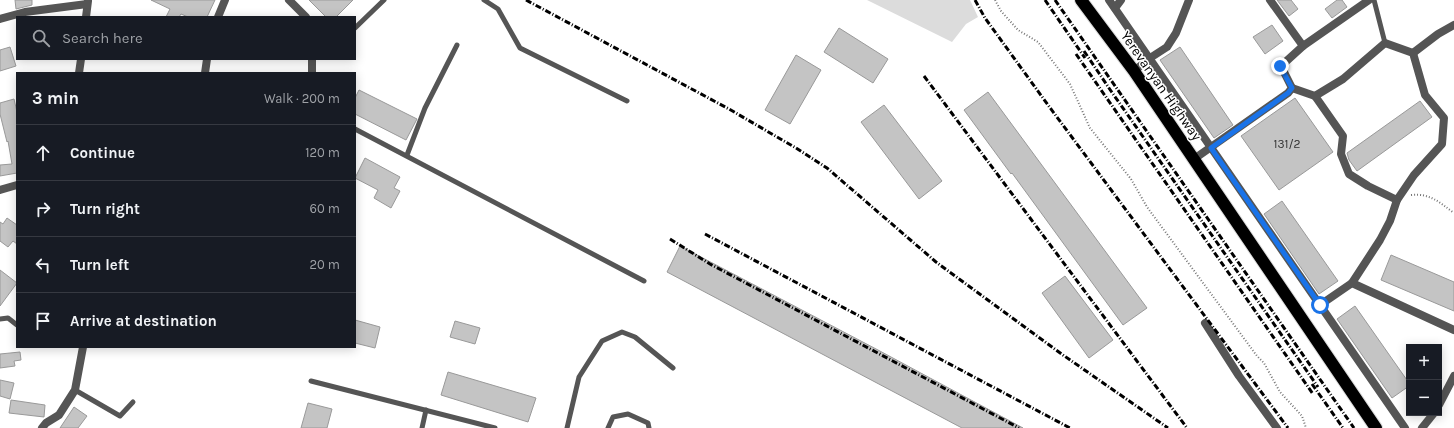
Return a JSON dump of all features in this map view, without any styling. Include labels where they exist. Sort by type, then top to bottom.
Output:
[{"type":"highway","name":"Yerevanyan Highway","points":[[1081,0],[1134,71],[1376,428]]},
{"type":"street","points":[[218,16],[225,0]]},
{"type":"street","points":[[289,0],[305,16]]},
{"type":"street","points":[[1109,0],[1405,428]]},
{"type":"street","points":[[1115,8],[1121,0]]},
{"type":"street","points":[[1134,71],[1167,47],[1176,33],[1189,0]]},
{"type":"street","points":[[1270,0],[1303,46]]},
{"type":"street","points":[[1369,0],[1303,46],[1280,66],[1292,88],[1315,96],[1343,136],[1341,154],[1349,174],[1368,186],[1397,200]]},
{"type":"street","points":[[0,19],[25,12],[88,2],[86,16]]},
{"type":"street","points":[[1414,53],[1438,34],[1454,26]]},
{"type":"street","points":[[1315,96],[1342,79],[1385,43],[1414,53]]},
{"type":"street","points":[[1320,305],[1352,283],[1380,240],[1390,221],[1397,200],[1414,175],[1442,144],[1444,118],[1425,95],[1414,53]]},
{"type":"street","points":[[79,72],[81,60]]},
{"type":"street","points":[[205,72],[207,60]]},
{"type":"street","points":[[312,60],[312,72]]},
{"type":"street","points":[[1194,159],[1288,93],[1292,88]]},
{"type":"street","points":[[0,190],[16,185]]},
{"type":"street","points":[[1352,283],[1454,330]]},
{"type":"street","points":[[1205,323],[1239,376],[1277,428]]},
{"type":"street","points":[[42,428],[46,422],[59,414],[75,390],[83,348]]},
{"type":"street","points":[[1442,399],[1454,376]]},
{"type":"street","points":[[1422,428],[1432,416]]},
{"type":"lane","points":[[356,27],[384,0]]},
{"type":"lane","points":[[484,0],[498,9],[520,48],[627,101]]},
{"type":"lane","points":[[1374,0],[1385,43]]},
{"type":"lane","points":[[407,156],[424,108],[457,45]]},
{"type":"lane","points":[[356,130],[644,281]]},
{"type":"lane","points":[[0,319],[8,318],[16,324]]},
{"type":"lane","points":[[568,428],[579,377],[602,341],[622,332],[635,337],[673,368]]},
{"type":"lane","points":[[311,381],[494,428]]},
{"type":"lane","points":[[75,390],[120,416],[133,402]]},
{"type":"lane","points":[[422,428],[426,410]]},
{"type":"lane","points":[[608,428],[613,417],[628,414],[648,423],[650,428]]},
{"type":"path","points":[[995,0],[1001,11],[1018,30],[1038,42],[1070,84],[1090,128],[1131,179],[1151,212],[1257,356],[1264,363],[1280,392],[1302,416],[1306,428]]},
{"type":"path","points":[[1397,200],[1406,196],[1422,194],[1434,198],[1454,213]]},
{"type":"shaded area","points":[[867,0],[970,0],[978,17],[966,24],[952,42]]},
{"type":"building","points":[[15,0],[32,0],[32,5],[16,9]]},
{"type":"building","points":[[151,0],[215,0],[207,16],[186,16],[181,14],[180,16],[166,16],[170,9]]},
{"type":"building","points":[[309,0],[353,0],[337,16],[325,16]]},
{"type":"building","points":[[1277,0],[1291,0],[1298,9],[1289,16]]},
{"type":"building","points":[[1337,0],[1342,0],[1347,7],[1332,18],[1325,9]]},
{"type":"building","points":[[1272,25],[1283,41],[1265,54],[1253,37]]},
{"type":"building","points":[[839,28],[888,59],[873,83],[824,52]]},
{"type":"building","points":[[10,47],[16,66],[0,71],[0,50]]},
{"type":"building","points":[[1180,47],[1233,125],[1214,138],[1160,60]]},
{"type":"building","points":[[796,55],[821,70],[790,124],[765,110]]},
{"type":"building","points":[[359,90],[417,119],[406,140],[356,115],[356,96]]},
{"type":"building","points":[[988,92],[1147,308],[1123,325],[964,110]]},
{"type":"building","points":[[1295,98],[1333,152],[1279,190],[1241,136]]},
{"type":"building","points":[[14,99],[16,108],[16,173],[0,176],[0,165],[12,164],[8,141],[7,142],[0,114],[0,103]]},
{"type":"building","points":[[1420,101],[1432,117],[1357,171],[1349,160],[1347,153]]},
{"type":"building","points":[[884,105],[942,181],[919,199],[861,122]]},
{"type":"building","points":[[365,158],[400,177],[394,188],[400,191],[391,208],[374,198],[378,190],[356,179]]},
{"type":"building","points":[[1282,201],[1338,281],[1319,294],[1264,214]]},
{"type":"building","points":[[7,218],[16,224],[16,243],[13,241],[8,247],[0,241],[0,222],[3,224]]},
{"type":"building","points":[[680,246],[1023,428],[962,428],[667,272]]},
{"type":"building","points":[[1391,255],[1454,282],[1454,311],[1381,280]]},
{"type":"building","points":[[0,270],[16,282],[16,284],[0,306]]},
{"type":"building","points":[[1065,276],[1113,340],[1089,358],[1042,293]]},
{"type":"building","points":[[1355,306],[1406,379],[1406,388],[1392,398],[1337,319]]},
{"type":"building","points":[[356,320],[380,327],[375,348],[356,343]]},
{"type":"building","points":[[455,321],[480,328],[475,344],[450,337]]},
{"type":"building","points":[[20,352],[21,360],[14,361],[15,366],[0,368],[0,354]]},
{"type":"building","points":[[448,372],[536,398],[528,422],[441,395]]},
{"type":"building","points":[[0,380],[14,383],[10,399],[0,396]]},
{"type":"building","points":[[11,400],[45,405],[44,417],[9,413]]},
{"type":"building","points":[[308,403],[332,409],[327,428],[301,428]]},
{"type":"building","points":[[74,407],[87,416],[78,428],[60,428]]},
{"type":"railway","points":[[526,0],[729,109],[827,168],[936,262],[1063,355],[1168,428]]},
{"type":"railway","points":[[975,0],[985,18],[1048,105],[1288,428]]},
{"type":"railway","points":[[1045,0],[1085,58]]},
{"type":"railway","points":[[1055,0],[1354,428]]},
{"type":"railway","points":[[1084,51],[1318,387]]},
{"type":"railway","points":[[1076,54],[1313,394]]},
{"type":"railway","points":[[924,76],[1187,428]]},
{"type":"railway","points":[[705,234],[1070,428]]},
{"type":"railway","points":[[670,239],[710,264],[1019,428]]},
{"type":"railway","points":[[1312,384],[1343,428]]},
{"type":"route","points":[[1280,66],[1292,88],[1288,93],[1211,148],[1320,305]]}]
